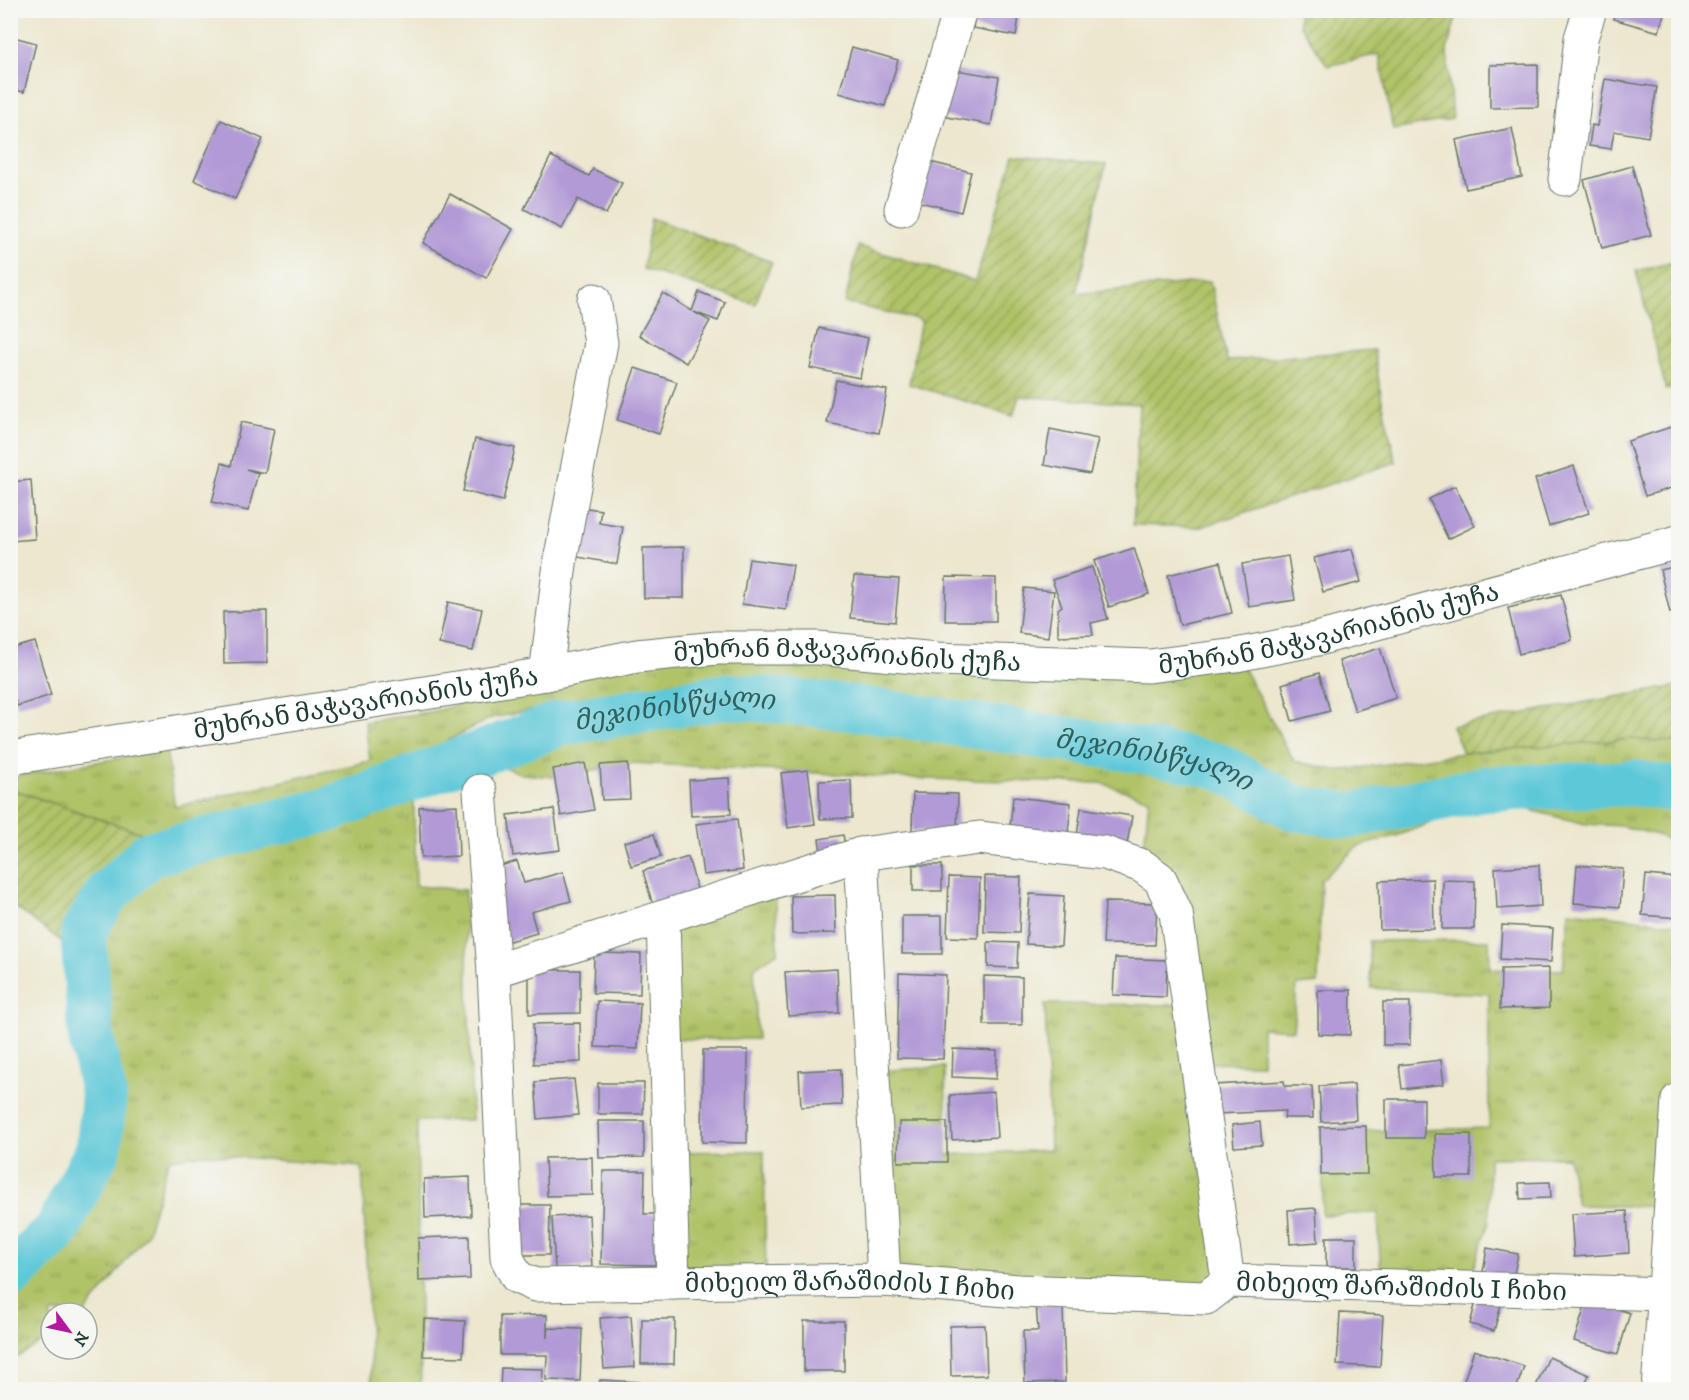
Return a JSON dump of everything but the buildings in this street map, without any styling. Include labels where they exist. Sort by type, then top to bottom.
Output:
[{"type":"street","points":[[901,209],[960,10]]},
{"type":"street","points":[[1565,179],[1581,38],[1590,10]]},
{"type":"street","points":[[546,674],[561,556],[601,343],[594,300]]},
{"type":"street","name":"მუხრან მაჭავარიანის ქუჩა","points":[[10,758],[546,674],[637,656],[728,648],[817,648],[937,658],[1149,666],[1236,655],[1317,639],[1678,542]]},
{"type":"street","name":"მიხეილ შარაშიძის I ჩიხი","points":[[480,791],[495,971],[507,1258],[517,1277],[535,1286],[884,1280],[1019,1291],[1206,1298],[1228,1281],[1666,1294]]},
{"type":"street","points":[[495,971],[861,854],[979,838],[1106,853],[1142,866],[1160,879],[1176,913],[1228,1281]]},
{"type":"street","points":[[861,854],[884,1280]]},
{"type":"street","points":[[663,917],[673,1283]]},
{"type":"street","points":[[1658,1389],[1678,1100]]},
{"type":"green space","points":[[1298,11],[1458,11],[1447,50],[1452,119],[1393,130],[1379,54],[1328,66],[1300,26]]},
{"type":"green space","points":[[1014,156],[1106,164],[1076,294],[1210,281],[1227,361],[1374,350],[1382,401],[1396,462],[1201,527],[1133,525],[1139,404],[1019,396],[1013,416],[909,384],[921,320],[845,303],[858,246],[975,281]]},
{"type":"green space","points":[[651,218],[772,262],[755,304],[643,269]]},
{"type":"green space","points":[[1678,261],[1678,386],[1666,390],[1636,271]]},
{"type":"green space","points":[[1236,655],[1294,761],[1339,771],[1463,753],[1630,739],[1678,742],[1678,848],[1661,836],[1622,826],[1586,824],[1514,806],[1469,808],[1399,835],[1357,847],[1321,880],[1318,983],[1297,985],[1293,1030],[1262,1028],[1262,1064],[1198,1063],[1228,1281],[1206,1298],[884,1280],[873,1071],[945,1067],[947,1155],[1050,1150],[1045,1004],[1189,1005],[1176,913],[1142,866],[1149,799],[1101,783],[927,779],[634,763],[554,777],[522,774],[474,755],[561,723],[555,706],[491,718],[398,767],[156,838],[11,789],[11,777],[166,750],[175,807],[370,761],[365,722],[435,711],[637,656]]},
{"type":"green space","points":[[1678,686],[1678,742],[1630,739],[1463,753],[1452,726]]},
{"type":"green space","points":[[413,778],[416,886],[465,890],[472,1120],[417,1121],[421,1389],[372,1389],[362,1167],[205,1154],[169,1159],[147,1234],[94,1301],[39,1301],[39,1344],[11,1361],[10,1276],[57,1230],[99,1148],[104,1096],[91,1036],[83,933],[107,894],[149,854],[327,810]]},
{"type":"green space","points":[[11,789],[156,838],[114,857],[87,894],[64,943],[11,904]]},
{"type":"green space","points":[[775,881],[778,952],[754,968],[757,1039],[666,1039],[663,917]]},
{"type":"green space","points":[[1569,911],[1678,924],[1678,1100],[1672,1207],[1577,1205],[1568,1157],[1489,1158],[1489,1222],[1466,1288],[1381,1285],[1378,1213],[1322,1215],[1325,1135],[1376,1131],[1489,1128],[1489,994],[1371,988],[1369,941],[1489,940],[1490,969],[1563,970]]},
{"type":"green space","points":[[764,1151],[766,1282],[673,1283],[669,1152]]},
{"type":"waterway","name":"მეჯინისწყალი","points":[[10,1276],[57,1230],[99,1148],[104,1096],[91,1036],[83,933],[107,894],[149,854],[327,810],[562,723],[728,696],[854,708],[1151,752],[1219,766],[1295,808],[1348,816],[1484,789],[1635,783],[1678,790]]}]
